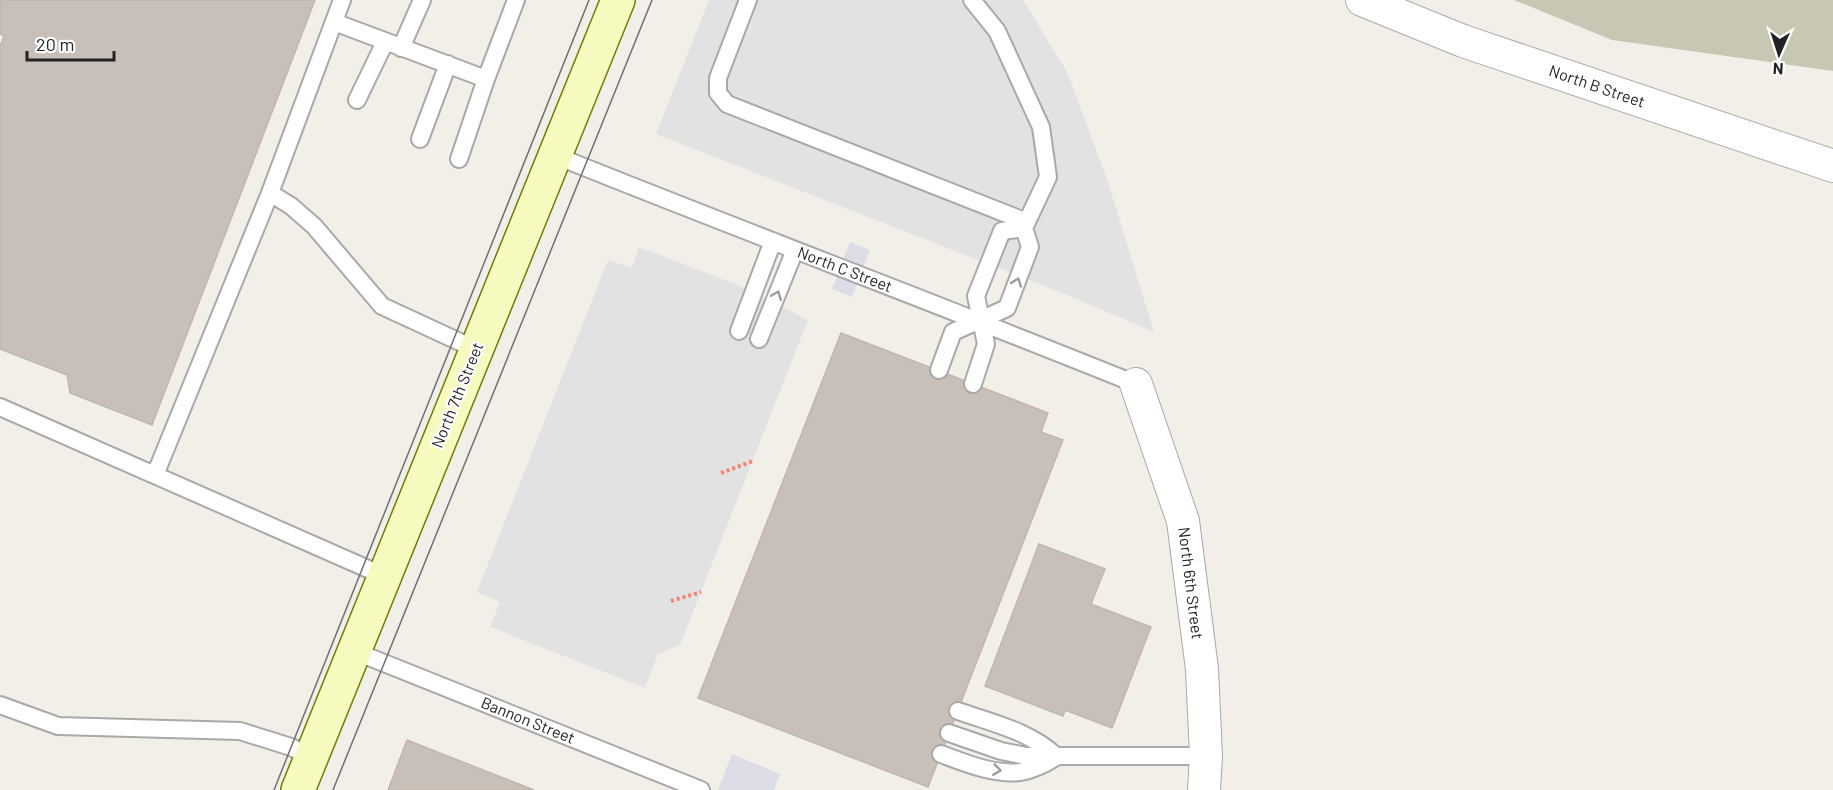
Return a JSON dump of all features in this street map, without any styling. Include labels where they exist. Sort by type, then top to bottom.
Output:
[{"type":"main road","name":"North 7th Street","points":[[298,790],[618,0]]},
{"type":"street","name":"North B Street","points":[[1362,0],[1463,41],[1833,166]]},
{"type":"street","name":"North 6th Street","points":[[1136,384],[1183,521],[1202,669],[1206,756],[1204,790]]},
{"type":"lane","points":[[155,475],[270,193],[342,0]]},
{"type":"lane","points":[[401,48],[422,0]]},
{"type":"lane","points":[[459,159],[516,0]]},
{"type":"lane","points":[[748,0],[718,78],[718,93],[727,104],[1025,225]]},
{"type":"lane","points":[[939,370],[953,332],[1007,308],[1030,247],[1025,225],[1048,177],[1041,127],[997,31],[972,0]]},
{"type":"lane","points":[[334,22],[486,79]]},
{"type":"lane","points":[[357,100],[385,42]]},
{"type":"lane","points":[[420,139],[448,64]]},
{"type":"lane","name":"North C Street","points":[[554,155],[1136,384]]},
{"type":"lane","points":[[270,193],[291,206],[314,226],[382,306],[475,349]]},
{"type":"lane","points":[[973,384],[986,344],[976,297],[1002,231],[1025,225]]},
{"type":"lane","points":[[739,331],[773,241]]},
{"type":"lane","points":[[759,339],[795,250]]},
{"type":"lane","points":[[0,407],[384,576]]},
{"type":"lane","name":"Bannon Street","points":[[354,651],[701,790]]},
{"type":"lane","points":[[0,705],[58,726],[240,730],[291,747],[311,757]]},
{"type":"lane","points":[[958,711],[1027,735],[1044,745],[1057,757]]},
{"type":"lane","points":[[949,733],[1001,751],[1026,756],[1206,756]]},
{"type":"lane","points":[[941,754],[976,766],[1020,772],[1038,767],[1057,757]]},
{"type":"path","points":[[721,473],[753,461]]},
{"type":"path","points":[[671,601],[701,592]]},
{"type":"shaded area","points":[[709,0],[1023,0],[1067,72],[1108,182],[1154,332],[1065,294],[656,134]]},
{"type":"shaded area","points":[[1514,0],[1833,0],[1833,71],[1612,40]]},
{"type":"shaded area","points":[[850,242],[870,250],[852,297],[832,289]]},
{"type":"shaded area","points":[[639,247],[748,289],[808,320],[680,645],[658,654],[645,688],[490,627],[500,602],[477,592],[608,260],[632,268]]},
{"type":"shaded area","points":[[732,754],[780,774],[774,790],[718,790]]},
{"type":"building","points":[[0,0],[315,0],[152,425],[70,393],[67,375],[0,349],[0,46],[4,36],[0,34]]},
{"type":"building","points":[[841,333],[1048,413],[1041,432],[1063,440],[928,787],[698,698]]},
{"type":"building","points":[[1039,544],[1105,569],[1091,604],[1151,627],[1112,728],[1065,710],[1063,716],[985,686]]},
{"type":"building","points":[[407,740],[534,790],[388,790]]},
{"type":"tram line","points":[[274,790],[589,0]]},
{"type":"tram line","points":[[333,790],[652,0]]}]
